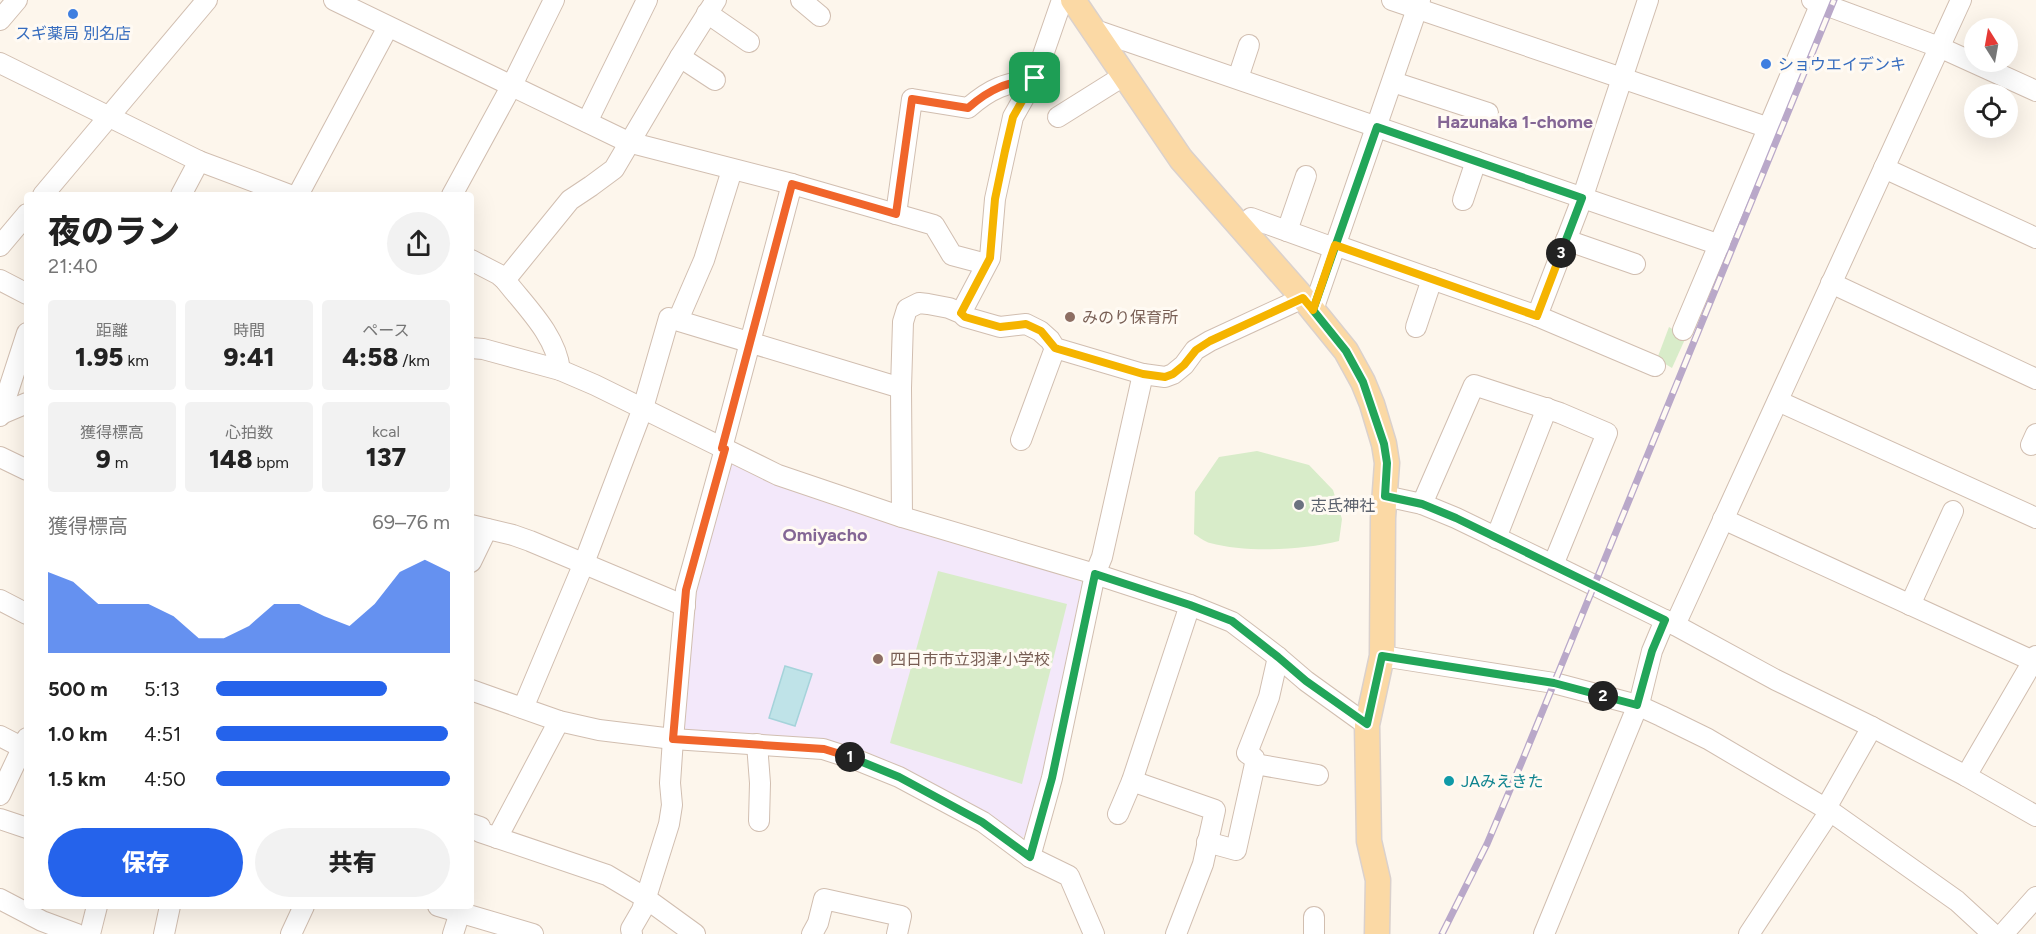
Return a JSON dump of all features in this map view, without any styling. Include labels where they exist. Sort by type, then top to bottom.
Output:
[{"type":"main road","points":[[1073,0],[1181,159],[1308,304],[1346,351],[1363,382],[1384,444],[1387,463],[1383,518],[1382,656],[1367,724],[1370,841],[1378,880],[1377,934]]},
{"type":"street","points":[[0,20],[17,0]]},
{"type":"street","points":[[46,192],[207,0]]},
{"type":"street","points":[[334,0],[628,142],[792,184],[934,225],[952,255],[987,264]]},
{"type":"street","points":[[454,192],[512,85],[554,0]]},
{"type":"street","points":[[587,122],[647,0]]},
{"type":"street","points":[[801,0],[820,16]]},
{"type":"street","points":[[961,313],[990,258],[995,199],[1013,117],[1035,78],[1062,0]]},
{"type":"street","points":[[1392,0],[1418,4],[1621,78],[1769,128]]},
{"type":"street","points":[[1537,316],[1582,198],[1648,0]]},
{"type":"street","points":[[1544,934],[1637,705],[1652,651],[1670,623],[1723,519],[1961,0]]},
{"type":"street","points":[[1683,330],[1769,128],[1816,2],[1939,47],[2036,91]]},
{"type":"street","points":[[902,518],[901,388],[903,322],[907,309],[919,303],[949,308],[965,317],[1000,327],[1026,324],[1041,331],[1055,348],[1143,374],[1165,377],[1173,374],[1196,350],[1210,341],[1308,304],[1334,246],[1393,82],[1418,4]]},
{"type":"street","points":[[505,280],[570,200],[614,169],[628,142],[712,6],[749,42]]},
{"type":"street","points":[[300,192],[388,27]]},
{"type":"street","points":[[1095,30],[1720,245]]},
{"type":"street","points":[[1238,78],[1249,45]]},
{"type":"street","points":[[680,57],[715,80]]},
{"type":"street","points":[[0,63],[199,160],[282,192]]},
{"type":"street","points":[[1058,117],[1125,75]]},
{"type":"street","points":[[896,214],[912,99],[968,108],[983,95],[1000,86],[1035,78]]},
{"type":"street","points":[[1393,82],[1488,113]]},
{"type":"street","points":[[183,192],[199,160]]},
{"type":"street","points":[[1463,200],[1476,161]]},
{"type":"street","points":[[1884,168],[2036,238]]},
{"type":"street","points":[[678,320],[704,260],[732,170]]},
{"type":"street","points":[[1287,231],[1306,176]]},
{"type":"street","points":[[632,934],[632,929],[642,910],[669,824],[672,805],[670,783],[686,590],[792,184]]},
{"type":"street","points":[[0,246],[24,218]]},
{"type":"street","points":[[1251,218],[1537,316],[1655,366]]},
{"type":"street","points":[[1566,240],[1635,264]]},
{"type":"street","points":[[474,262],[505,280],[553,343],[560,370]]},
{"type":"street","points":[[1416,327],[1432,279]]},
{"type":"street","points":[[0,280],[24,292]]},
{"type":"street","points":[[1831,283],[2036,379]]},
{"type":"street","points":[[523,708],[584,563],[643,408],[669,318],[901,388]]},
{"type":"street","points":[[0,415],[24,342]]},
{"type":"street","points":[[474,348],[560,370],[778,475],[902,518],[1095,574],[1232,621],[1306,681],[1367,724]]},
{"type":"street","points":[[1021,440],[1055,348]]},
{"type":"street","points":[[1030,857],[1052,778],[1095,574],[1102,557],[1143,374]]},
{"type":"street","points":[[1422,504],[1474,385],[1547,408],[1607,433],[1553,566]]},
{"type":"street","points":[[1778,401],[2036,518]]},
{"type":"street","points":[[0,415],[24,404]]},
{"type":"street","points":[[1496,538],[1547,408]]},
{"type":"street","points":[[0,457],[24,469]]},
{"type":"street","points":[[1385,496],[1422,504],[1670,623],[1776,680],[1966,776],[2036,816]]},
{"type":"street","points":[[1910,605],[1953,511]]},
{"type":"street","points":[[1723,519],[1910,605],[2035,659],[1966,776]]},
{"type":"street","points":[[474,549],[479,527],[513,535],[685,606]]},
{"type":"street","points":[[0,600],[24,612]]},
{"type":"street","points":[[1118,814],[1132,781],[1190,605]]},
{"type":"street","points":[[1382,656],[1554,683],[1637,705],[1708,739],[1828,809],[2003,933],[2036,897]]},
{"type":"street","points":[[1207,842],[1236,850],[1256,764],[1254,758],[1246,753],[1269,697],[1278,657]]},
{"type":"street","points":[[474,691],[559,721],[599,730],[673,739],[824,749],[856,759],[899,777],[982,822],[1030,857],[1069,876],[1094,934]]},
{"type":"street","points":[[497,838],[559,721]]},
{"type":"street","points":[[1749,934],[1828,809],[1872,727]]},
{"type":"street","points":[[0,736],[24,745]]},
{"type":"street","points":[[757,744],[760,783],[759,821]]},
{"type":"street","points":[[0,795],[24,747]]},
{"type":"street","points":[[1256,764],[1318,775]]},
{"type":"street","points":[[1132,781],[1215,810],[1203,864],[1176,934]]},
{"type":"street","points":[[0,819],[24,827]]},
{"type":"street","points":[[474,825],[480,827],[480,832],[607,875],[645,897],[695,934]]},
{"type":"street","points":[[0,899],[28,915],[78,934]]},
{"type":"street","points":[[812,934],[818,923],[824,899],[901,916],[897,934]]},
{"type":"street","points":[[90,934],[96,909]]},
{"type":"street","points":[[164,934],[169,909]]},
{"type":"street","points":[[291,934],[303,909]]},
{"type":"street","points":[[449,909],[533,934]]},
{"type":"street","points":[[453,934],[460,912]]},
{"type":"shaded area","name":"四日市市立羽津小学校","points":[[730,462],[799,489],[1082,582],[1055,737],[1034,821],[1021,841],[1000,826],[876,756],[859,749],[681,733],[694,585]]},
{"type":"green space","points":[[1669,327],[1686,337],[1672,368],[1657,359]]},
{"type":"green space","points":[[1257,451],[1309,465],[1333,490],[1342,519],[1339,541],[1309,547],[1258,549],[1210,543],[1194,534],[1195,492],[1219,457]]},
{"type":"green space","points":[[938,571],[1067,604],[1022,784],[890,743]]},
{"type":"water","points":[[785,666],[812,674],[795,726],[769,718]]},
{"type":"railway","points":[[1442,934],[1487,844],[1523,759],[1834,0]]},
{"type":"place","name":"スギ薬局 別名店","points":[[73,14]]},
{"type":"place","name":"ショウエイデンキ","points":[[1766,64]]},
{"type":"place","name":"みのり保育所","points":[[1070,317]]},
{"type":"place","name":"志氐神社","points":[[1299,505]]},
{"type":"place","name":"四日市市立羽津小学校","points":[[878,659]]},
{"type":"place","name":"JAみえきた","points":[[1449,781]]},
{"type":"district","name":"Hazunaka 1-chome","points":[[1515,122]]},
{"type":"district","name":"Omiyacho","points":[[825,535]]},
{"type":"route","points":[[1035,78],[1000,86],[983,95],[968,108],[912,99],[896,214],[792,184],[722,448],[725,449],[686,590],[673,739],[824,749],[856,759],[899,777],[982,822],[1030,857],[1052,778],[1095,574],[1232,621],[1306,681],[1367,724],[1382,656],[1554,683],[1637,705],[1652,651],[1665,620],[1456,518],[1422,504],[1385,496],[1387,463],[1372,404],[1346,351],[1313,310],[1334,248],[1377,127],[1582,198],[1537,316],[1335,245],[1313,310],[1303,298],[1210,341],[1196,350],[1173,374],[1165,377],[1143,374],[1055,348],[1041,331],[1026,324],[1000,327],[965,317],[961,313],[990,258],[995,199],[1013,117],[1035,78]]}]
